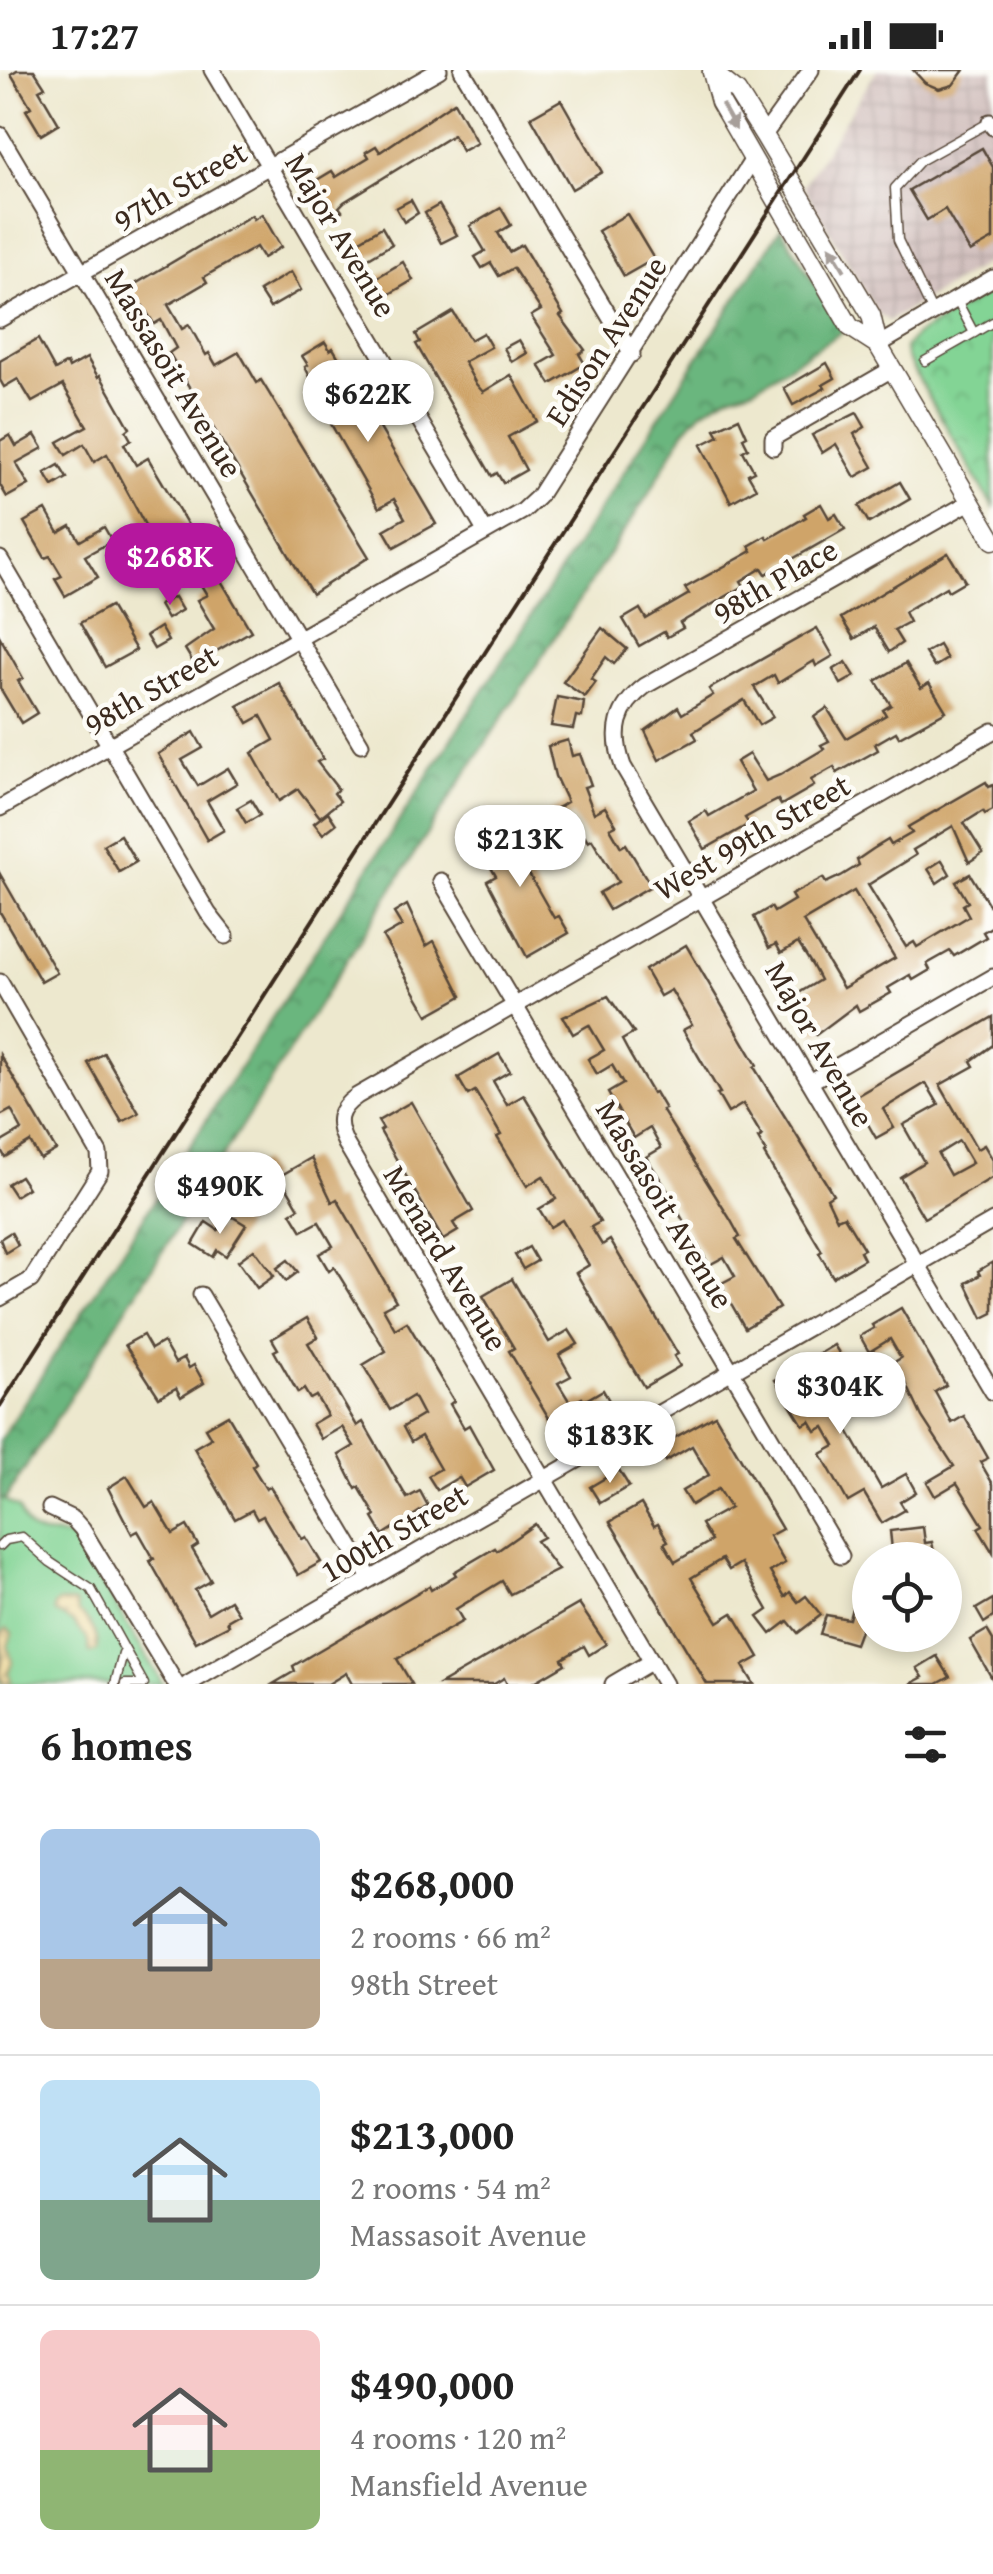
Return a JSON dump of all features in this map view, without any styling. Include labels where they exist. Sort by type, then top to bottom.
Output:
[{"type":"street","name":"Major Avenue","points":[[212,70],[485,531]]},
{"type":"street","name":"97th Street","points":[[0,319],[438,70]]},
{"type":"street","points":[[462,70],[632,354]]},
{"type":"street","points":[[764,135],[811,70]]},
{"type":"street","points":[[712,71],[737,92],[764,135],[871,315],[878,345],[993,540]]},
{"type":"street","points":[[712,71],[720,102],[850,327],[878,345]]},
{"type":"street","name":"Massasoit Avenue","points":[[0,134],[361,744]]},
{"type":"street","name":"Edison Avenue","points":[[485,531],[523,510],[538,496],[753,159]]},
{"type":"street","points":[[878,345],[993,278]]},
{"type":"street","points":[[773,447],[773,438],[892,369]]},
{"type":"street","name":"98th Place","points":[[618,719],[623,706],[646,686],[970,502]]},
{"type":"street","name":"98th Street","points":[[0,808],[485,531]]},
{"type":"street","points":[[0,559],[208,913],[226,936]]},
{"type":"street","name":"Major Avenue","points":[[618,719],[616,737],[623,766],[993,1392]]},
{"type":"street","name":"West 99th Street","points":[[338,1117],[340,1110],[357,1096],[993,731]]},
{"type":"street","name":"Massasoit Avenue","points":[[441,880],[841,1556]]},
{"type":"street","points":[[810,1082],[993,977]]},
{"type":"street","points":[[0,982],[99,1153],[101,1164],[31,1280],[0,1298]]},
{"type":"street","name":"Menard Avenue","points":[[338,1117],[346,1144],[665,1684]]},
{"type":"street","name":"100th Street","points":[[188,1684],[993,1221]]},
{"type":"street","points":[[201,1295],[370,1578]]},
{"type":"street","points":[[50,1508],[82,1528],[176,1684]]},
{"type":"street","points":[[613,1684],[652,1661]]},
{"type":"lane","points":[[932,313],[898,240],[896,188],[920,160],[992,125]]},
{"type":"lane","points":[[956,300],[974,333]]},
{"type":"lane","points":[[925,361],[993,322]]},
{"type":"lane","points":[[0,1546],[22,1537],[50,1562],[84,1582],[103,1605],[142,1684],[124,1684]]},
{"type":"lane","points":[[114,1684],[124,1650]]},
{"type":"shaded area","points":[[877,70],[993,70],[993,259],[889,321],[877,313],[803,186]]},
{"type":"green space","points":[[781,228],[843,331],[755,387],[727,396],[702,411],[684,431],[651,490],[442,810],[5,1500],[0,1498],[0,1440]]},
{"type":"green space","points":[[993,290],[993,507],[906,357],[905,348],[916,335]]},
{"type":"green space","points":[[0,1498],[19,1508],[24,1521],[36,1532],[76,1540],[163,1684],[0,1684]]},
{"type":"sand","points":[[59,1602],[76,1603],[78,1613],[96,1635],[97,1651],[90,1653],[87,1638],[74,1623],[55,1612]]},
{"type":"sand","points":[[7,1629],[12,1633],[8,1646],[12,1663],[8,1672],[11,1681],[4,1684],[0,1674],[0,1634]]},
{"type":"building","points":[[34,70],[45,87],[39,90],[59,124],[41,135],[26,110],[31,107],[11,74]]},
{"type":"building","points":[[913,70],[964,70],[953,85],[939,89],[925,83]]},
{"type":"building","points":[[561,100],[602,172],[572,189],[531,117]]},
{"type":"building","points":[[454,102],[477,143],[462,151],[453,135],[344,202],[339,207],[342,211],[327,220],[307,186],[332,171],[336,177],[369,157],[366,152],[376,146],[380,152]]},
{"type":"building","points":[[982,148],[993,167],[993,239],[970,252],[945,209],[927,220],[909,190]]},
{"type":"building","points":[[411,200],[418,213],[404,222],[396,208]]},
{"type":"building","points":[[439,205],[457,235],[441,243],[425,213]]},
{"type":"building","points":[[501,208],[511,225],[498,233],[509,252],[522,245],[563,314],[560,316],[585,350],[579,354],[585,364],[551,384],[539,365],[556,355],[531,316],[541,310],[513,268],[499,276],[491,263],[482,268],[475,257],[485,251],[470,226]]},
{"type":"building","points":[[262,214],[281,247],[263,258],[256,247],[204,277],[207,282],[168,305],[182,329],[189,325],[216,365],[239,352],[257,383],[261,380],[369,557],[312,594],[169,353],[176,348],[161,320],[154,324],[127,289],[252,215],[254,219]]},
{"type":"building","points":[[627,214],[654,259],[624,276],[598,231]]},
{"type":"building","points":[[382,227],[392,244],[360,263],[350,246]]},
{"type":"building","points":[[403,262],[413,280],[386,296],[376,278]]},
{"type":"building","points":[[291,272],[301,290],[270,308],[259,291]]},
{"type":"building","points":[[453,312],[470,340],[483,333],[491,347],[464,362],[476,384],[483,392],[511,375],[537,421],[508,437],[526,470],[503,483],[497,473],[492,476],[416,344],[420,342],[416,334]]},
{"type":"building","points":[[38,339],[55,370],[67,363],[69,368],[87,358],[100,375],[130,428],[126,431],[131,440],[124,444],[136,465],[148,458],[251,631],[194,664],[185,649],[214,629],[197,600],[207,595],[176,543],[164,550],[156,537],[131,551],[123,538],[145,525],[107,454],[94,462],[84,444],[66,455],[58,442],[87,426],[63,385],[32,402],[18,379],[4,387],[0,380],[0,361]]},
{"type":"building","points":[[519,340],[527,353],[512,362],[504,348]]},
{"type":"building","points":[[325,342],[330,350],[333,348],[436,524],[394,547],[384,530],[405,518],[394,499],[379,508],[331,424],[340,419],[327,399],[323,402],[305,367],[308,365],[302,356]]},
{"type":"building","points":[[827,363],[835,378],[823,385],[825,388],[793,405],[784,388]]},
{"type":"building","points":[[857,413],[865,427],[854,434],[873,467],[855,477],[836,444],[822,453],[812,435]]},
{"type":"building","points":[[739,418],[747,436],[743,438],[748,448],[743,451],[754,471],[748,474],[756,488],[731,502],[701,445],[719,436],[715,429]]},
{"type":"building","points":[[10,435],[16,446],[35,435],[43,448],[16,463],[29,485],[7,497],[0,485],[0,441]]},
{"type":"building","points":[[59,465],[67,478],[53,486],[45,473]]},
{"type":"building","points":[[900,482],[910,499],[869,523],[859,506]]},
{"type":"building","points":[[821,504],[829,518],[836,514],[845,529],[766,574],[762,568],[741,581],[744,586],[680,623],[683,628],[667,637],[664,632],[639,646],[623,619],[640,609],[646,619],[689,594],[685,588],[752,551],[749,546],[806,517],[804,514]]},
{"type":"building","points":[[46,510],[59,533],[71,526],[80,541],[104,527],[112,541],[85,556],[98,577],[65,596],[55,579],[62,576],[50,556],[45,558],[24,522]]},
{"type":"building","points":[[948,553],[965,581],[948,591],[946,587],[904,612],[909,622],[894,630],[902,643],[889,652],[874,627],[854,639],[841,618]]},
{"type":"building","points":[[158,562],[166,576],[151,585],[144,571]]},
{"type":"building","points":[[174,597],[182,610],[167,619],[159,605]]},
{"type":"building","points":[[110,606],[136,650],[105,667],[80,623]]},
{"type":"building","points":[[160,627],[168,641],[154,649],[146,636]]},
{"type":"building","points":[[602,628],[627,649],[614,664],[606,657],[591,679],[596,682],[585,697],[563,682]]},
{"type":"building","points":[[817,628],[833,656],[816,666],[814,661],[778,683],[774,675],[754,687],[773,717],[759,725],[744,700],[693,732],[697,739],[659,760],[645,731],[678,707],[682,714],[713,695],[709,689]]},
{"type":"building","points":[[0,637],[23,678],[18,681],[37,713],[21,723],[0,688]]},
{"type":"building","points":[[939,645],[947,659],[934,667],[925,653]]},
{"type":"building","points":[[846,662],[855,676],[841,684],[833,670]]},
{"type":"building","points":[[906,663],[921,688],[929,683],[946,711],[899,737],[896,732],[875,744],[878,750],[837,773],[834,767],[811,780],[814,786],[781,805],[778,800],[745,818],[749,824],[705,849],[689,821],[706,811],[709,816],[753,791],[736,762],[749,754],[766,781],[824,749],[821,745],[829,741],[814,717],[827,708],[846,738],[886,715],[883,710],[891,705],[876,681]]},
{"type":"building","points":[[279,683],[323,759],[317,762],[338,789],[334,793],[340,801],[320,817],[298,789],[279,801],[252,753],[274,740],[261,716],[248,723],[238,706]]},
{"type":"building","points":[[557,697],[584,702],[582,717],[576,716],[573,729],[551,726]]},
{"type":"building","points":[[194,732],[203,748],[182,760],[198,786],[228,768],[237,783],[207,801],[224,830],[207,840],[158,754]]},
{"type":"building","points":[[568,740],[572,756],[580,754],[591,785],[584,787],[594,813],[605,807],[616,825],[610,828],[621,847],[626,844],[651,886],[609,910],[599,893],[618,882],[592,839],[588,841],[572,815],[555,825],[548,813],[567,802],[555,776],[548,746]]},
{"type":"building","points":[[986,782],[989,787],[993,785],[993,810],[985,814],[983,811],[964,823],[983,853],[969,862],[953,826],[913,850],[916,855],[868,885],[906,947],[914,942],[917,947],[969,916],[963,905],[968,902],[956,882],[970,874],[989,905],[993,902],[993,926],[983,932],[986,937],[954,956],[950,951],[927,964],[930,970],[913,980],[910,975],[888,988],[891,993],[859,1011],[856,1005],[816,1035],[794,996],[820,980],[798,943],[781,953],[776,944],[769,948],[754,917],[771,907],[774,912],[794,900],[791,895],[823,878],[826,883],[841,876],[859,865],[857,860],[873,849],[888,840],[891,845],[912,833],[908,827]],"holes":[[[854,891],[895,958],[843,988],[803,921]]]},
{"type":"building","points":[[251,800],[260,815],[246,823],[237,808]]},
{"type":"building","points":[[328,812],[336,824],[323,834],[314,823]]},
{"type":"building","points":[[511,821],[527,850],[538,844],[544,855],[525,867],[554,918],[559,916],[569,933],[527,957],[487,881],[496,876],[480,849],[483,847],[479,840]]},
{"type":"building","points":[[120,835],[136,862],[119,872],[103,845]]},
{"type":"building","points":[[942,860],[950,874],[937,883],[928,869]]},
{"type":"building","points":[[0,874],[57,973],[41,982],[0,912]]},
{"type":"building","points":[[407,905],[426,946],[434,941],[462,996],[428,1015],[383,937],[402,926],[394,913]]},
{"type":"building","points":[[686,945],[757,1065],[754,1067],[833,1194],[827,1198],[837,1219],[844,1216],[864,1249],[860,1251],[864,1259],[833,1277],[819,1253],[822,1251],[764,1154],[758,1138],[762,1136],[743,1104],[728,1113],[683,1030],[692,1025],[671,990],[660,996],[645,970]]},
{"type":"building","points":[[608,996],[634,1033],[622,1040],[630,1055],[779,1308],[745,1328],[720,1284],[735,1276],[724,1257],[709,1265],[646,1157],[661,1148],[650,1128],[634,1138],[608,1093],[623,1084],[612,1065],[597,1074],[588,1059],[604,1050],[589,1025],[573,1034],[563,1017]]},
{"type":"building","points":[[993,1017],[993,1045],[971,1061],[974,1066],[940,1085],[977,1149],[984,1145],[993,1160],[993,1177],[924,1218],[900,1177],[924,1162],[903,1125],[939,1105],[926,1083],[883,1109],[894,1128],[876,1138],[853,1098]],"holes":[[[959,1141],[972,1163],[950,1175],[938,1154]]]},
{"type":"building","points":[[104,1053],[139,1113],[122,1122],[88,1063]]},
{"type":"building","points":[[499,1054],[510,1071],[493,1081],[507,1105],[524,1095],[600,1222],[591,1227],[602,1245],[610,1240],[678,1354],[674,1356],[680,1366],[644,1387],[576,1273],[589,1265],[562,1220],[550,1227],[539,1209],[556,1199],[543,1176],[527,1186],[475,1091],[468,1095],[458,1078]]},
{"type":"building","points":[[0,1055],[56,1150],[40,1159],[30,1142],[5,1157],[0,1148],[0,1143],[22,1130],[11,1110],[0,1116]]},
{"type":"building","points":[[411,1102],[473,1211],[453,1223],[458,1231],[443,1240],[380,1131],[383,1129],[378,1121]]},
{"type":"building","points":[[311,1158],[332,1202],[337,1199],[396,1301],[383,1308],[395,1329],[407,1322],[454,1401],[450,1404],[464,1428],[469,1425],[494,1470],[465,1487],[459,1477],[437,1490],[428,1476],[440,1469],[421,1436],[411,1442],[403,1427],[423,1415],[413,1396],[390,1410],[363,1365],[386,1351],[334,1267],[329,1271],[319,1254],[333,1246],[319,1222],[302,1231],[291,1213],[299,1208],[280,1176]]},
{"type":"building","points":[[262,1162],[270,1177],[257,1185],[248,1171]]},
{"type":"building","points":[[20,1176],[28,1188],[15,1196],[7,1184]]},
{"type":"building","points":[[228,1214],[246,1225],[226,1256],[217,1250],[213,1257],[193,1244],[206,1222],[218,1230]]},
{"type":"building","points":[[11,1232],[18,1245],[5,1253],[0,1239]]},
{"type":"building","points":[[529,1247],[537,1261],[523,1269],[515,1255]]},
{"type":"building","points":[[254,1249],[274,1276],[257,1288],[238,1261]]},
{"type":"building","points":[[288,1260],[298,1272],[286,1281],[277,1268]]},
{"type":"building","points":[[993,1262],[993,1313],[983,1318],[966,1283]]},
{"type":"building","points":[[512,1279],[549,1342],[569,1330],[578,1344],[559,1355],[571,1376],[558,1383],[571,1404],[603,1390],[611,1404],[559,1435],[509,1351],[514,1348],[483,1296]]},
{"type":"building","points":[[901,1308],[946,1385],[935,1392],[952,1423],[964,1416],[988,1458],[980,1462],[993,1484],[993,1553],[978,1528],[983,1525],[957,1483],[935,1496],[927,1482],[954,1466],[922,1417],[905,1381],[894,1387],[884,1368],[901,1358],[890,1339],[869,1352],[860,1336]]},
{"type":"building","points":[[307,1318],[318,1337],[308,1343],[357,1426],[363,1422],[407,1498],[420,1491],[428,1506],[383,1535],[373,1518],[376,1516],[359,1487],[356,1489],[339,1455],[354,1446],[342,1427],[321,1439],[312,1424],[327,1415],[316,1396],[310,1399],[304,1389],[298,1393],[274,1351],[278,1349],[272,1339]]},
{"type":"building","points":[[143,1335],[151,1349],[163,1342],[175,1363],[184,1358],[189,1368],[194,1365],[204,1383],[181,1397],[176,1388],[159,1397],[125,1345]]},
{"type":"building","points":[[834,1345],[844,1361],[817,1376],[822,1385],[881,1488],[906,1474],[916,1492],[900,1502],[905,1510],[882,1523],[864,1493],[848,1502],[821,1454],[835,1446],[824,1427],[816,1431],[810,1421],[803,1425],[775,1380]]},
{"type":"building","points":[[228,1415],[266,1489],[270,1487],[321,1562],[298,1575],[263,1516],[257,1519],[252,1510],[235,1519],[194,1448],[211,1438],[205,1428]]},
{"type":"building","points":[[715,1415],[782,1529],[769,1536],[785,1563],[770,1572],[785,1597],[790,1592],[798,1602],[806,1596],[821,1615],[798,1633],[788,1621],[771,1634],[758,1617],[768,1610],[741,1563],[729,1570],[722,1559],[691,1578],[718,1622],[733,1613],[759,1657],[743,1666],[754,1684],[707,1684],[610,1522],[641,1504],[668,1541],[664,1543],[675,1562],[711,1541],[701,1524],[730,1508],[718,1489],[691,1505],[682,1491],[709,1475],[692,1446],[666,1461],[658,1447]]},
{"type":"building","points":[[619,1470],[629,1486],[600,1503],[590,1487]]},
{"type":"building","points":[[127,1476],[146,1507],[154,1502],[173,1534],[187,1526],[198,1545],[192,1549],[211,1581],[195,1590],[208,1613],[230,1600],[239,1614],[227,1621],[229,1625],[196,1642],[150,1561],[154,1559],[138,1531],[132,1534],[108,1488]]},
{"type":"building","points":[[535,1524],[543,1537],[536,1541],[558,1570],[510,1594],[502,1581],[456,1609],[463,1621],[397,1659],[412,1684],[352,1684],[346,1673],[328,1684],[273,1684],[295,1671],[293,1666],[429,1586],[431,1590]]},
{"type":"building","points":[[923,1527],[925,1542],[891,1542],[890,1531]]},
{"type":"building","points":[[993,1599],[993,1617],[984,1623],[976,1609]]},
{"type":"building","points":[[579,1604],[606,1644],[589,1655],[584,1646],[562,1659],[565,1664],[531,1684],[507,1684],[504,1678],[494,1684],[440,1684]]},
{"type":"building","points":[[852,1608],[852,1643],[820,1634],[826,1615],[849,1619]]},
{"type":"building","points":[[987,1630],[993,1640],[993,1680],[970,1640]]},
{"type":"building","points":[[937,1656],[950,1677],[937,1684],[910,1684],[923,1677],[917,1668]]},
{"type":"railway","points":[[0,1406],[860,70]]}]
